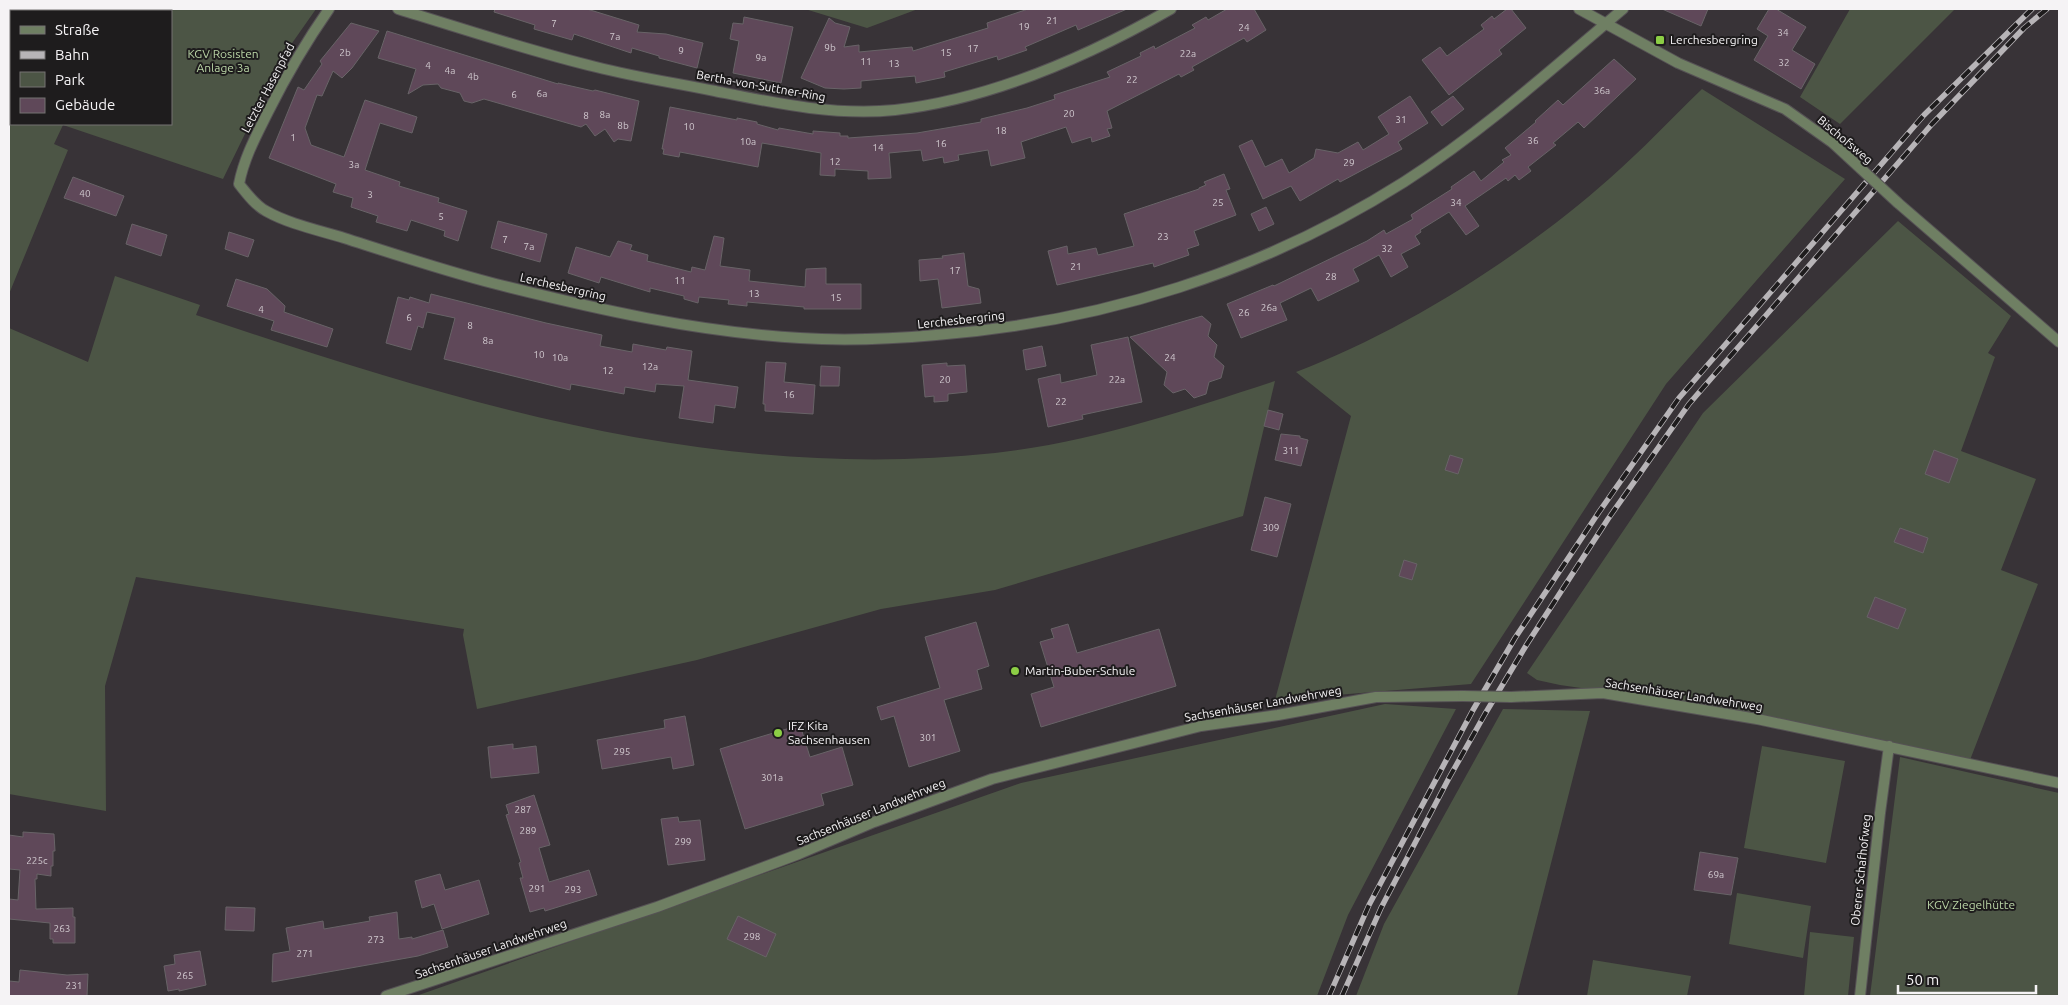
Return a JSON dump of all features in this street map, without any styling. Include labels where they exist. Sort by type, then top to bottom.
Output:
[{"type":"street","name":"Letzter Hasenpfad","points":[[239,184],[249,150],[293,64],[329,9]]},
{"type":"street","name":"Bertha-von-Suttner-Ring","points":[[398,9],[597,68],[811,109],[860,112],[896,110],[949,100],[989,89],[1052,68],[1141,26],[1171,9]]},
{"type":"street","name":"Bischofsweg","points":[[1579,9],[1678,63],[1785,109],[1833,143],[1898,203],[2059,342]]},
{"type":"street","name":"Lerchesbergring","points":[[239,184],[264,210],[300,224],[462,275],[618,313],[691,327],[798,338],[906,338],[977,332],[1033,324],[1117,306],[1199,281],[1263,256],[1335,222],[1404,182],[1469,137],[1531,88],[1623,9]]},
{"type":"street","name":"Sachsenhäuser Landwehrweg","points":[[386,996],[657,907],[799,854],[874,822],[992,779],[1201,726],[1278,715],[1376,697],[1511,697],[1603,693],[1757,719],[2059,783]]},
{"type":"street","name":"Oberer Schafhofweg","points":[[1860,996],[1888,746]]},
{"type":"green space","name":"KGV Rosisten Anlage 3a","points":[[9,9],[316,9],[283,56],[223,179],[63,125],[54,144],[68,150],[9,294]]},
{"type":"green space","points":[[805,9],[918,9],[867,28]]},
{"type":"green space","points":[[1850,9],[1955,9],[1840,124],[1800,97]]},
{"type":"green space","points":[[1702,89],[1845,179],[1666,384],[1471,684],[1275,700],[1351,416],[1296,372],[1337,355],[1420,313],[1460,289],[1539,236],[1609,179]]},
{"type":"green space","points":[[1898,221],[2011,316],[1988,353],[1995,357],[1961,451],[2036,479],[2001,570],[2038,584],[1970,760],[1728,709],[1560,685],[1537,680],[1527,673],[1703,413]]},
{"type":"green space","points":[[115,276],[200,305],[196,315],[392,378],[490,405],[589,428],[689,446],[789,456],[891,459],[995,453],[1031,448],[1137,424],[1275,381],[1243,516],[995,590],[881,609],[697,660],[477,709],[463,635],[464,629],[136,577],[105,686],[106,811],[9,794],[9,328],[88,362]]},
{"type":"green space","points":[[1385,704],[1456,709],[1348,915],[1317,996],[416,996],[1021,783]]},
{"type":"green space","points":[[1503,709],[1590,711],[1517,996],[1356,996],[1384,924]]},
{"type":"green space","points":[[1762,746],[1845,761],[1826,863],[1744,848]]},
{"type":"green space","name":"KGV Ziegelhütte","points":[[1900,757],[2059,793],[2059,996],[1870,996]]},
{"type":"green space","points":[[1737,893],[1811,906],[1803,958],[1729,944]]},
{"type":"green space","points":[[1810,932],[1854,937],[1848,996],[1804,996]]},
{"type":"green space","points":[[1593,960],[1691,976],[1687,996],[1587,996]]},
{"type":"building","points":[[495,9],[587,9],[639,25],[637,32],[666,34],[703,43],[697,68],[659,58],[659,56],[632,48],[631,53],[574,34],[572,40],[534,29],[535,25],[494,12]]},
{"type":"building","points":[[1028,9],[1127,9],[1078,30],[1076,25],[1025,47],[1027,50],[998,60],[997,56],[944,72],[945,77],[916,83],[915,76],[861,81],[861,88],[844,89],[825,88],[801,78],[829,18],[835,23],[850,27],[844,47],[859,45],[859,52],[912,47],[913,51],[988,28],[987,23]]},
{"type":"building","points":[[1227,9],[1254,9],[1266,30],[1247,42],[1244,38],[1192,67],[1194,70],[1181,77],[1179,74],[1107,111],[1112,128],[1107,129],[1110,136],[1092,142],[1091,137],[1072,143],[1066,127],[1021,142],[1025,158],[991,166],[988,150],[958,155],[959,160],[944,163],[943,157],[923,161],[921,150],[889,153],[891,178],[868,179],[868,171],[835,169],[835,176],[820,175],[821,153],[762,143],[758,167],[680,152],[679,157],[663,154],[664,149],[662,149],[670,107],[757,122],[757,124],[778,130],[779,128],[813,134],[813,131],[840,133],[840,136],[848,136],[848,138],[917,133],[981,122],[981,119],[1055,99],[1054,95],[1110,77],[1107,72],[1141,56],[1140,53],[1154,46],[1155,49],[1195,28],[1192,25],[1206,17],[1208,20]]},
{"type":"building","points":[[1507,9],[1511,9],[1526,28],[1499,50],[1502,54],[1449,95],[1422,60],[1440,47],[1447,56],[1484,29],[1481,25],[1492,16],[1494,19]]},
{"type":"building","points":[[1662,9],[1708,9],[1701,26]]},
{"type":"building","points":[[1769,9],[1776,9],[1806,27],[1792,50],[1815,64],[1801,89],[1754,60],[1768,36],[1757,29]]},
{"type":"building","points":[[744,17],[793,27],[781,83],[733,73],[739,41],[730,39],[733,23],[743,24]]},
{"type":"building","points":[[351,23],[379,31],[352,68],[342,78],[333,71],[322,96],[317,95],[305,128],[311,145],[344,157],[365,100],[417,117],[412,133],[380,123],[365,170],[400,182],[399,186],[439,198],[438,202],[467,211],[458,241],[444,236],[445,231],[411,220],[407,231],[376,222],[378,216],[351,207],[353,198],[333,192],[336,184],[269,158],[298,87],[304,90],[322,64],[320,61]]},
{"type":"building","points":[[387,31],[558,84],[595,90],[639,101],[631,141],[618,139],[614,142],[605,129],[595,136],[586,124],[581,127],[484,99],[472,103],[464,101],[460,93],[441,88],[438,84],[423,85],[408,94],[416,69],[378,58]]},
{"type":"building","points":[[1614,59],[1636,79],[1584,128],[1578,122],[1553,143],[1556,145],[1528,167],[1531,171],[1519,180],[1515,175],[1508,181],[1506,178],[1465,206],[1479,226],[1466,235],[1449,212],[1420,230],[1421,232],[1415,236],[1420,244],[1401,254],[1408,267],[1391,277],[1379,255],[1353,269],[1359,281],[1318,301],[1311,288],[1280,303],[1287,320],[1241,338],[1227,304],[1274,286],[1367,241],[1384,230],[1386,234],[1413,219],[1411,215],[1452,189],[1451,187],[1474,171],[1481,181],[1504,162],[1502,160],[1511,155],[1505,148],[1536,122],[1558,100],[1563,105]]},
{"type":"building","points":[[1410,96],[1428,123],[1398,142],[1402,149],[1340,182],[1338,179],[1300,201],[1291,186],[1263,199],[1239,146],[1252,140],[1265,167],[1282,159],[1289,173],[1314,158],[1316,149],[1338,153],[1358,142],[1363,150],[1389,134],[1378,117]]},
{"type":"building","points":[[1453,96],[1464,109],[1442,126],[1431,112]]},
{"type":"building","points":[[1224,174],[1230,189],[1226,190],[1236,215],[1194,231],[1199,245],[1187,249],[1189,255],[1154,267],[1153,263],[1057,285],[1048,251],[1067,246],[1068,254],[1096,248],[1098,255],[1134,246],[1124,214],[1199,189],[1206,185],[1204,182]]},
{"type":"building","points":[[73,177],[124,196],[116,216],[64,198]]},
{"type":"building","points":[[1266,207],[1274,224],[1259,231],[1251,214]]},
{"type":"building","points":[[498,221],[547,234],[540,262],[491,248]]},
{"type":"building","points":[[132,224],[167,235],[161,256],[126,244]]},
{"type":"building","points":[[229,232],[254,240],[248,257],[225,249]]},
{"type":"building","points":[[714,236],[724,238],[720,266],[750,270],[749,281],[805,287],[806,269],[826,268],[826,284],[861,284],[861,309],[804,309],[804,307],[747,302],[747,306],[728,304],[729,300],[699,297],[698,303],[684,299],[684,296],[650,288],[650,292],[601,277],[599,283],[568,273],[576,247],[610,257],[618,241],[632,245],[630,250],[648,255],[647,261],[691,272],[692,267],[705,270]]},
{"type":"building","points":[[964,253],[968,286],[979,289],[981,303],[942,308],[938,279],[920,281],[919,260],[943,258],[942,256]]},
{"type":"building","points":[[236,279],[267,289],[285,306],[284,312],[333,329],[327,347],[271,330],[274,321],[227,306]]},
{"type":"building","points":[[431,294],[602,335],[600,346],[632,352],[633,344],[666,350],[667,347],[692,351],[688,380],[738,387],[735,408],[715,405],[713,423],[679,418],[684,386],[656,384],[655,392],[625,387],[624,394],[571,384],[570,390],[444,359],[455,318],[427,312],[423,328],[418,326],[411,350],[386,343],[398,297],[409,300],[410,297],[429,303]]},
{"type":"building","points":[[1202,316],[1211,324],[1208,336],[1217,345],[1214,357],[1224,366],[1221,378],[1209,382],[1206,394],[1194,398],[1185,389],[1173,393],[1164,385],[1167,372],[1130,337]]},
{"type":"building","points":[[1128,337],[1142,402],[1082,415],[1083,419],[1048,427],[1038,379],[1060,374],[1061,383],[1097,375],[1091,345]]},
{"type":"building","points":[[1042,346],[1046,366],[1026,370],[1023,350]]},
{"type":"building","points":[[766,362],[786,363],[784,382],[815,385],[813,414],[765,411],[765,404],[763,404]]},
{"type":"building","points":[[947,363],[947,366],[965,365],[967,392],[948,394],[948,401],[934,402],[934,396],[925,397],[922,365]]},
{"type":"building","points":[[821,366],[840,367],[839,386],[820,386]]},
{"type":"building","points":[[1268,410],[1283,414],[1279,430],[1264,426]]},
{"type":"building","points":[[1281,434],[1300,436],[1300,438],[1308,440],[1301,466],[1275,460]]},
{"type":"building","points":[[1934,450],[1958,459],[1949,483],[1925,474]]},
{"type":"building","points":[[1450,455],[1463,459],[1458,474],[1445,470]]},
{"type":"building","points":[[1265,497],[1291,504],[1277,557],[1251,550]]},
{"type":"building","points":[[1900,528],[1928,538],[1923,553],[1894,542]]},
{"type":"building","points":[[1404,560],[1417,564],[1412,580],[1399,576]]},
{"type":"building","points":[[1875,597],[1906,609],[1898,629],[1867,617]]},
{"type":"building","points":[[976,622],[989,666],[977,670],[982,689],[944,700],[960,751],[909,767],[894,716],[881,720],[877,707],[940,688],[925,637]]},
{"type":"building","points":[[1068,624],[1077,653],[1159,629],[1176,686],[1041,727],[1031,694],[1054,687],[1040,642],[1054,638],[1051,629]]},
{"type":"building","points":[[685,716],[694,765],[673,769],[671,757],[602,769],[597,740],[665,728],[664,720]]},
{"type":"building","points":[[800,725],[810,757],[842,747],[853,785],[821,794],[824,805],[745,829],[720,749]]},
{"type":"building","points":[[513,744],[513,749],[536,746],[539,773],[491,778],[488,747]]},
{"type":"building","points":[[534,795],[550,845],[539,848],[549,882],[589,870],[597,895],[545,911],[544,908],[530,912],[520,878],[523,878],[519,863],[521,862],[506,815],[509,814],[506,805]]},
{"type":"building","points":[[678,817],[679,822],[700,820],[705,860],[668,865],[661,819]]},
{"type":"building","points":[[23,832],[54,834],[55,851],[53,851],[51,876],[37,874],[37,879],[35,879],[36,909],[73,908],[75,943],[53,943],[53,939],[50,939],[50,923],[9,919],[9,899],[18,900],[20,870],[9,869],[9,835],[23,837]]},
{"type":"building","points":[[1700,852],[1738,858],[1731,895],[1694,890]]},
{"type":"building","points":[[440,874],[445,890],[479,880],[489,914],[442,929],[434,904],[422,908],[415,881]]},
{"type":"building","points":[[226,907],[255,908],[254,931],[225,930]]},
{"type":"building","points":[[397,912],[399,939],[412,937],[412,939],[443,930],[448,947],[418,956],[272,982],[273,954],[290,951],[286,928],[323,921],[324,929],[370,921],[369,917]]},
{"type":"building","points":[[738,916],[776,934],[766,957],[727,939]]},
{"type":"building","points":[[200,951],[206,985],[179,991],[179,989],[168,991],[164,966],[175,964],[174,955]]},
{"type":"building","points":[[20,970],[67,975],[88,974],[87,996],[9,996],[9,981],[19,982]]},
{"type":"railway","points":[[1329,996],[1369,905],[1473,710],[1515,638],[1599,512],[1679,398],[1924,115],[2032,9]]},
{"type":"railway","points":[[1342,996],[1381,908],[1485,714],[1527,644],[1608,519],[1689,404],[1932,124],[2024,28],[2047,9]]},
{"type":"place","name":"Lerchesbergring","points":[[1660,40]]},
{"type":"place","name":"Martin-Buber-Schule","points":[[1015,671]]},
{"type":"place","name":"IFZ Kita Sachsenhausen","points":[[778,733]]}]
